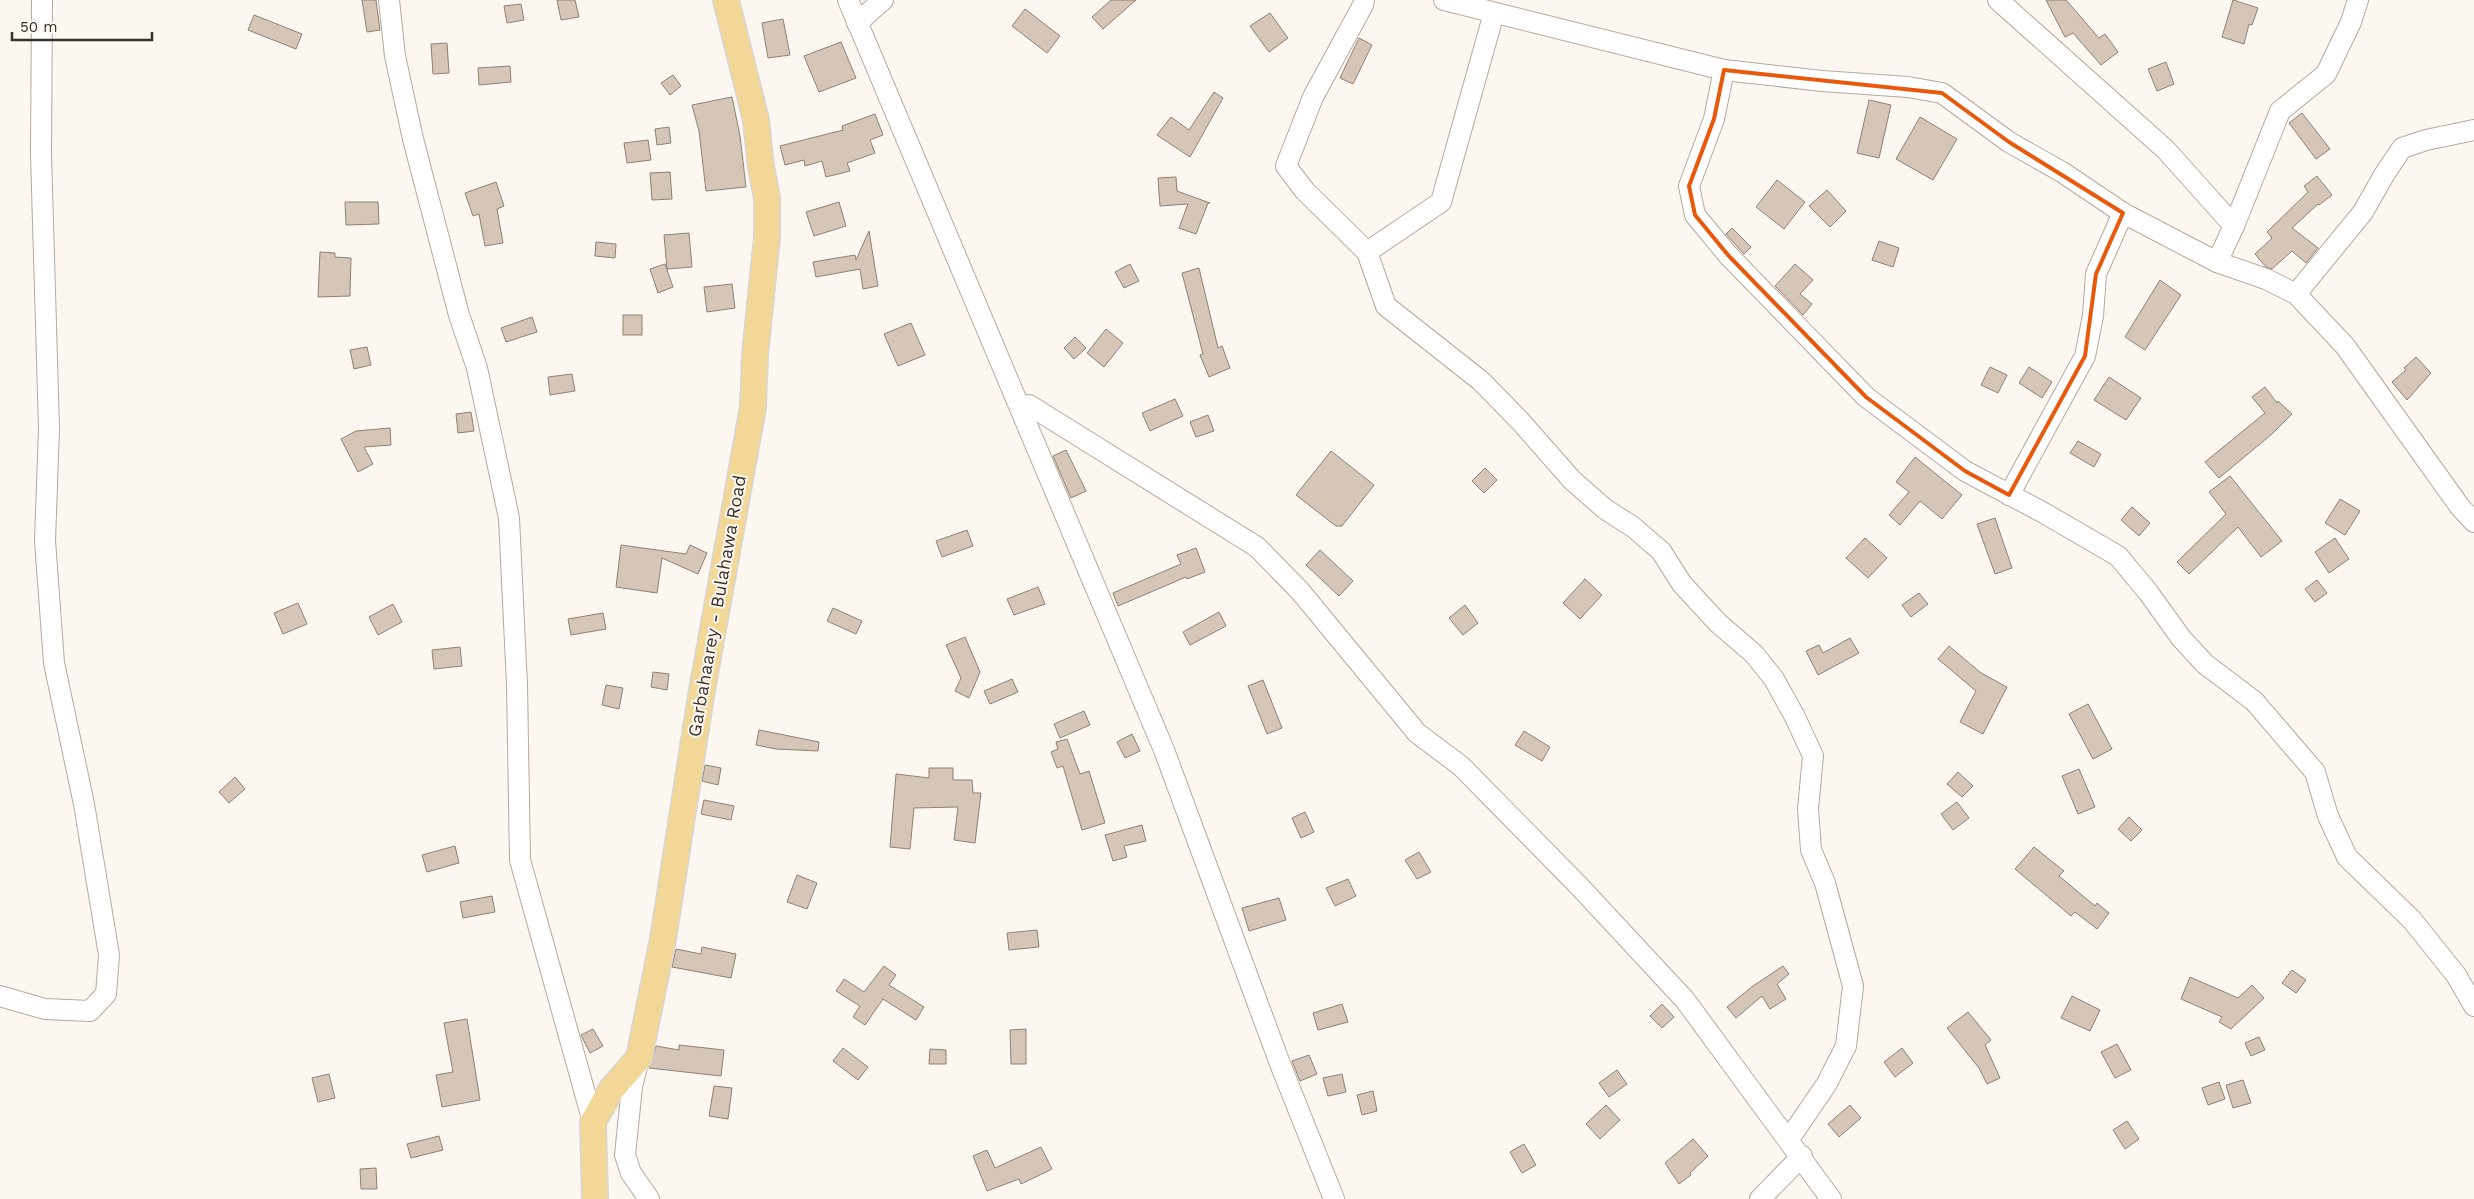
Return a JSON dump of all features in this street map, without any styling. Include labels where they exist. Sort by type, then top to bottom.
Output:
[{"type":"main road","name":"Garbahaarey - Bulahawa Road","points":[[640,1058],[663,939],[700,696],[753,407],[755,355],[764,274],[768,198],[761,167],[756,120],[726,0]]},
{"type":"main road","points":[[595,1199],[593,1122],[611,1090],[640,1058]]},
{"type":"street","points":[[0,996],[45,1009],[90,1011],[106,994],[109,955],[84,804],[54,663],[45,541],[49,428],[41,154],[42,0]]},
{"type":"street","points":[[389,0],[395,56],[414,139],[459,315],[478,368],[509,518],[517,685],[520,860],[593,1122]]},
{"type":"street","points":[[848,0],[856,23],[1021,408],[1164,750],[1279,1061],[1334,1199]]},
{"type":"street","points":[[856,23],[883,0]]},
{"type":"street","points":[[1364,0],[1314,97],[1286,166],[1312,198],[1367,252],[1386,306],[1481,382],[1521,422],[1572,480],[1605,509],[1633,528],[1661,552],[1688,591],[1718,623],[1754,654],[1774,679],[1795,717],[1813,756],[1808,809],[1810,850],[1825,883],[1853,986],[1846,1046],[1826,1085],[1789,1139]]},
{"type":"street","points":[[1444,0],[1724,70],[1822,81],[1908,86],[1942,93],[2009,142],[2062,172],[2123,213],[2217,262],[2266,279],[2296,294],[2345,346],[2460,507],[2474,522]]},
{"type":"street","points":[[1998,0],[2166,150],[2234,226]]},
{"type":"street","points":[[2217,262],[2234,226],[2280,111],[2326,74],[2351,22],[2358,0]]},
{"type":"street","points":[[1367,252],[1441,202],[1494,13]]},
{"type":"street","points":[[1724,70],[1714,119],[1689,186],[1695,214],[1728,255],[1866,397],[1965,471],[2082,533],[2118,556],[2148,592],[2181,638],[2205,664],[2254,701],[2315,772],[2328,816],[2346,857],[2412,920],[2456,975],[2474,1006]]},
{"type":"street","points":[[2296,294],[2363,212],[2402,148],[2426,140],[2474,130]]},
{"type":"street","points":[[2009,495],[2085,356],[2093,316],[2096,274],[2123,213]]},
{"type":"street","points":[[1021,408],[1028,405],[1257,547],[1300,591],[1416,733],[1462,766],[1580,886],[1685,1000],[1832,1199]]},
{"type":"street","points":[[640,1058],[632,1087],[625,1155],[631,1173],[650,1199]]},
{"type":"street","points":[[1760,1199],[1802,1156]]},
{"type":"highlighted area","points":[[1724,70],[1942,93],[2009,142],[2123,213],[2096,274],[2085,356],[2009,495],[1965,471],[1866,397],[1728,255],[1695,215],[1689,186],[1714,119]]},
{"type":"building","points":[[362,0],[376,0],[380,30],[367,32]]},
{"type":"building","points":[[557,0],[575,0],[579,17],[561,20]]},
{"type":"building","points":[[1111,0],[1136,0],[1103,29],[1092,17]]},
{"type":"building","points":[[2046,0],[2066,0],[2099,38],[2105,34],[2118,52],[2101,65],[2073,33],[2065,37]]},
{"type":"building","points":[[2233,0],[2258,8],[2252,25],[2249,24],[2244,44],[2222,37]]},
{"type":"building","points":[[521,4],[524,20],[507,23],[504,6]]},
{"type":"building","points":[[1025,9],[1060,36],[1047,53],[1012,26]]},
{"type":"building","points":[[1270,13],[1288,38],[1269,52],[1250,26]]},
{"type":"building","points":[[254,15],[302,34],[296,49],[248,30]]},
{"type":"building","points":[[783,19],[790,55],[768,58],[762,23]]},
{"type":"building","points":[[1359,38],[1372,45],[1353,84],[1340,78]]},
{"type":"building","points":[[841,42],[856,78],[819,92],[804,56]]},
{"type":"building","points":[[447,43],[449,73],[433,74],[431,44]]},
{"type":"building","points":[[2166,62],[2174,84],[2157,91],[2148,69]]},
{"type":"building","points":[[510,66],[511,82],[479,85],[478,68]]},
{"type":"building","points":[[673,75],[681,86],[670,95],[661,83]]},
{"type":"building","points":[[1214,92],[1223,98],[1190,157],[1157,135],[1171,117],[1189,130]]},
{"type":"building","points":[[732,97],[740,136],[746,187],[706,191],[699,131],[692,105]]},
{"type":"building","points":[[1869,100],[1891,105],[1879,158],[1857,153]]},
{"type":"building","points":[[2302,113],[2330,149],[2316,159],[2289,123]]},
{"type":"building","points":[[875,114],[883,135],[870,140],[875,153],[847,163],[850,171],[826,177],[822,161],[805,166],[804,160],[785,165],[780,146],[843,130],[842,126]]},
{"type":"building","points":[[1920,117],[1957,139],[1933,180],[1896,159]]},
{"type":"building","points":[[669,127],[671,143],[657,145],[655,129]]},
{"type":"building","points":[[648,140],[651,160],[627,163],[624,143]]},
{"type":"building","points":[[670,172],[672,199],[652,200],[650,173]]},
{"type":"building","points":[[2317,176],[2332,195],[2318,204],[2292,228],[2318,248],[2306,263],[2292,251],[2272,269],[2266,267],[2255,254],[2272,238],[2267,232],[2308,192],[2304,186]]},
{"type":"building","points":[[1176,177],[1177,191],[1210,203],[1208,203],[1196,234],[1179,228],[1188,204],[1160,206],[1158,178]]},
{"type":"building","points":[[1777,180],[1805,202],[1784,229],[1756,207]]},
{"type":"building","points":[[496,182],[504,206],[497,209],[503,243],[485,246],[479,214],[473,216],[465,193]]},
{"type":"building","points":[[1827,190],[1846,211],[1830,227],[1809,206]]},
{"type":"building","points":[[345,202],[378,202],[379,224],[346,225]]},
{"type":"building","points":[[839,202],[846,226],[814,236],[806,212]]},
{"type":"building","points":[[1732,228],[1751,247],[1744,254],[1726,234]]},
{"type":"building","points":[[869,231],[878,286],[863,289],[860,269],[816,277],[813,262],[855,255],[856,260]]},
{"type":"building","points":[[689,233],[692,267],[667,269],[664,235]]},
{"type":"building","points":[[1879,241],[1899,248],[1893,267],[1872,260]]},
{"type":"building","points":[[596,242],[616,244],[615,258],[595,256]]},
{"type":"building","points":[[320,252],[335,253],[335,257],[351,258],[350,296],[318,297]]},
{"type":"building","points":[[665,264],[673,287],[658,293],[650,269]]},
{"type":"building","points":[[1130,264],[1139,281],[1124,288],[1115,272]]},
{"type":"building","points":[[1795,264],[1813,280],[1800,294],[1812,304],[1803,315],[1775,286]]},
{"type":"building","points":[[1199,268],[1218,348],[1222,346],[1230,368],[1209,377],[1200,355],[1203,354],[1182,273]]},
{"type":"building","points":[[2160,280],[2181,295],[2145,350],[2125,337]]},
{"type":"building","points":[[732,284],[735,308],[707,312],[704,287]]},
{"type":"building","points":[[623,315],[642,315],[642,335],[623,335]]},
{"type":"building","points":[[532,317],[537,332],[506,342],[501,328]]},
{"type":"building","points":[[911,323],[925,355],[898,366],[884,334]]},
{"type":"building","points":[[1106,329],[1123,343],[1104,367],[1087,353]]},
{"type":"building","points":[[1075,337],[1086,348],[1074,359],[1064,348]]},
{"type":"building","points":[[367,347],[371,365],[354,369],[350,350]]},
{"type":"building","points":[[2416,357],[2431,373],[2407,400],[2392,382],[2406,370],[2404,368]]},
{"type":"building","points":[[1990,367],[2007,375],[1998,393],[1981,385]]},
{"type":"building","points":[[2029,367],[2052,382],[2042,398],[2019,383]]},
{"type":"building","points":[[572,374],[575,391],[550,395],[548,377]]},
{"type":"building","points":[[2109,377],[2141,398],[2126,420],[2094,400]]},
{"type":"building","points":[[2265,387],[2277,403],[2278,401],[2292,414],[2272,434],[2219,478],[2205,462],[2265,413],[2252,397]]},
{"type":"building","points":[[1175,399],[1183,416],[1150,431],[1142,413]]},
{"type":"building","points":[[471,412],[474,431],[458,433],[456,414]]},
{"type":"building","points":[[1208,415],[1214,431],[1196,437],[1190,422]]},
{"type":"building","points":[[390,428],[391,445],[364,447],[373,464],[358,472],[341,439],[356,431]]},
{"type":"building","points":[[2078,441],[2101,454],[2094,467],[2070,453]]},
{"type":"building","points":[[1066,450],[1086,491],[1071,498],[1053,456]]},
{"type":"building","points":[[1331,451],[1374,485],[1342,526],[1336,526],[1296,495]]},
{"type":"building","points":[[1915,457],[1962,495],[1942,519],[1920,501],[1900,525],[1889,515],[1909,492],[1896,482]]},
{"type":"building","points":[[1485,468],[1497,480],[1484,493],[1472,481]]},
{"type":"building","points":[[2230,476],[2282,541],[2261,557],[2238,527],[2189,574],[2177,562],[2226,514],[2209,492]]},
{"type":"building","points":[[2340,499],[2360,511],[2345,535],[2325,523]]},
{"type":"building","points":[[2132,507],[2150,523],[2139,536],[2121,520]]},
{"type":"building","points":[[1995,518],[2012,568],[1995,574],[1977,524]]},
{"type":"building","points":[[967,530],[973,546],[942,557],[936,541]]},
{"type":"building","points":[[1865,538],[1887,558],[1868,578],[1846,558]]},
{"type":"building","points":[[2335,538],[2349,559],[2329,573],[2315,552]]},
{"type":"building","points":[[621,545],[686,554],[690,545],[707,553],[698,574],[662,558],[657,593],[616,587]]},
{"type":"building","points":[[1196,548],[1205,572],[1187,579],[1186,577],[1118,606],[1113,593],[1181,564],[1177,555]]},
{"type":"building","points":[[1320,550],[1353,581],[1339,596],[1306,565]]},
{"type":"building","points":[[1585,579],[1602,595],[1580,619],[1563,603]]},
{"type":"building","points":[[2317,580],[2327,593],[2315,602],[2305,589]]},
{"type":"building","points":[[1038,587],[1045,604],[1014,615],[1007,599]]},
{"type":"building","points":[[1919,593],[1928,604],[1911,617],[1902,605]]},
{"type":"building","points":[[298,603],[307,624],[283,634],[274,613]]},
{"type":"building","points":[[393,604],[402,622],[378,635],[369,617]]},
{"type":"building","points":[[1465,605],[1478,623],[1463,635],[1449,618]]},
{"type":"building","points":[[833,608],[862,621],[856,634],[827,621]]},
{"type":"building","points":[[1219,612],[1226,626],[1190,645],[1183,632]]},
{"type":"building","points":[[603,613],[606,629],[571,635],[568,619]]},
{"type":"building","points":[[965,637],[980,672],[969,698],[955,691],[961,678],[946,645]]},
{"type":"building","points":[[1850,638],[1859,653],[1818,675],[1806,651],[1819,645],[1823,653]]},
{"type":"building","points":[[1949,646],[1981,673],[2007,687],[1983,734],[1960,722],[1976,691],[1938,659]]},
{"type":"building","points":[[460,647],[462,666],[434,669],[432,650]]},
{"type":"building","points":[[653,672],[669,674],[667,690],[651,687]]},
{"type":"building","points":[[1012,679],[1018,692],[990,704],[984,691]]},
{"type":"building","points":[[1263,680],[1282,728],[1267,734],[1248,686]]},
{"type":"building","points":[[606,685],[623,688],[619,709],[602,705]]},
{"type":"building","points":[[2088,704],[2112,749],[2093,759],[2069,714]]},
{"type":"building","points":[[1084,711],[1090,725],[1060,738],[1054,724]]},
{"type":"building","points":[[759,730],[819,742],[818,751],[776,749],[756,745]]},
{"type":"building","points":[[1524,731],[1550,747],[1542,761],[1515,745]]},
{"type":"building","points":[[1132,734],[1140,751],[1125,758],[1117,742]]},
{"type":"building","points":[[1067,739],[1080,774],[1089,771],[1105,823],[1082,830],[1063,766],[1057,768],[1051,752],[1058,749],[1056,742]]},
{"type":"building","points":[[705,765],[721,768],[718,785],[702,781]]},
{"type":"building","points":[[929,768],[953,768],[953,780],[972,780],[973,793],[981,793],[975,843],[954,840],[958,807],[914,808],[910,849],[890,847],[896,774],[929,778]]},
{"type":"building","points":[[2079,769],[2095,807],[2078,814],[2062,776]]},
{"type":"building","points":[[1958,772],[1973,786],[1962,797],[1947,784]]},
{"type":"building","points":[[235,777],[245,789],[229,803],[219,792]]},
{"type":"building","points":[[704,800],[734,806],[731,820],[701,814]]},
{"type":"building","points":[[1957,802],[1969,818],[1953,830],[1941,814]]},
{"type":"building","points":[[1305,812],[1314,832],[1301,838],[1292,818]]},
{"type":"building","points":[[2129,817],[2142,830],[2131,841],[2118,829]]},
{"type":"building","points":[[1142,825],[1146,841],[1124,846],[1127,857],[1113,861],[1105,835]]},
{"type":"building","points":[[455,846],[459,863],[427,872],[422,855]]},
{"type":"building","points":[[2034,847],[2064,871],[2059,876],[2095,906],[2097,903],[2109,913],[2097,929],[2075,912],[2071,916],[2015,869]]},
{"type":"building","points":[[1419,852],[1431,872],[1417,879],[1405,860]]},
{"type":"building","points":[[797,875],[817,883],[807,909],[787,902]]},
{"type":"building","points":[[1348,879],[1356,896],[1335,906],[1326,888]]},
{"type":"building","points":[[492,896],[495,912],[463,918],[460,902]]},
{"type":"building","points":[[1279,898],[1286,920],[1249,931],[1242,908]]},
{"type":"building","points":[[1037,930],[1039,947],[1009,950],[1007,933]]},
{"type":"building","points":[[702,947],[736,954],[731,978],[672,967],[676,949],[701,954]]},
{"type":"building","points":[[884,966],[896,975],[889,985],[924,1007],[916,1020],[883,999],[865,1025],[853,1017],[860,1006],[836,991],[844,979],[864,992]]},
{"type":"building","points":[[1783,966],[1789,974],[1777,984],[1786,999],[1770,1009],[1762,996],[1736,1018],[1727,1007],[1753,986]]},
{"type":"building","points":[[2292,970],[2306,980],[2296,993],[2282,983]]},
{"type":"building","points":[[2190,977],[2238,998],[2252,985],[2264,998],[2231,1029],[2219,1022],[2222,1017],[2181,999]]},
{"type":"building","points":[[2072,996],[2100,1010],[2090,1031],[2061,1018]]},
{"type":"building","points":[[1342,1004],[1348,1022],[1318,1030],[1313,1013]]},
{"type":"building","points":[[1662,1004],[1674,1017],[1662,1028],[1650,1016]]},
{"type":"building","points":[[1968,1012],[1991,1040],[1985,1045],[2000,1078],[1987,1084],[1979,1068],[1947,1028]]},
{"type":"building","points":[[467,1019],[480,1100],[442,1107],[436,1075],[453,1072],[444,1023]]},
{"type":"building","points":[[593,1029],[603,1046],[590,1053],[581,1035]]},
{"type":"building","points":[[1026,1029],[1026,1064],[1011,1064],[1010,1030]]},
{"type":"building","points":[[2259,1037],[2265,1050],[2251,1056],[2245,1043]]},
{"type":"building","points":[[2117,1044],[2131,1070],[2115,1078],[2101,1052]]},
{"type":"building","points":[[679,1045],[724,1050],[721,1076],[649,1068],[656,1046],[679,1050]]},
{"type":"building","points":[[843,1048],[868,1067],[858,1080],[833,1061]]},
{"type":"building","points":[[1902,1048],[1913,1063],[1895,1077],[1884,1062]]},
{"type":"building","points":[[930,1049],[946,1050],[946,1064],[929,1064]]},
{"type":"building","points":[[1309,1055],[1317,1074],[1300,1081],[1292,1061]]},
{"type":"building","points":[[1617,1070],[1627,1084],[1609,1097],[1599,1083]]},
{"type":"building","points":[[329,1074],[335,1098],[318,1102],[312,1078]]},
{"type":"building","points":[[1342,1074],[1346,1092],[1328,1096],[1323,1078]]},
{"type":"building","points":[[2243,1080],[2251,1103],[2233,1108],[2226,1085]]},
{"type":"building","points":[[2219,1082],[2225,1099],[2208,1105],[2202,1088]]},
{"type":"building","points":[[714,1086],[732,1088],[728,1119],[709,1116]]},
{"type":"building","points":[[1373,1091],[1377,1111],[1362,1115],[1357,1095]]},
{"type":"building","points":[[1606,1105],[1620,1120],[1600,1139],[1586,1124]]},
{"type":"building","points":[[1850,1105],[1861,1118],[1839,1137],[1828,1124]]},
{"type":"building","points":[[2127,1121],[2139,1139],[2125,1149],[2113,1130]]},
{"type":"building","points":[[439,1136],[443,1150],[411,1158],[407,1144]]},
{"type":"building","points":[[1693,1139],[1708,1156],[1690,1173],[1691,1175],[1679,1184],[1665,1163]]},
{"type":"building","points":[[1524,1144],[1536,1165],[1522,1173],[1510,1152]]},
{"type":"building","points":[[1041,1147],[1052,1169],[1021,1184],[1019,1179],[987,1191],[973,1156],[987,1150],[995,1168]]},
{"type":"building","points":[[376,1168],[377,1189],[361,1189],[360,1169]]}]
